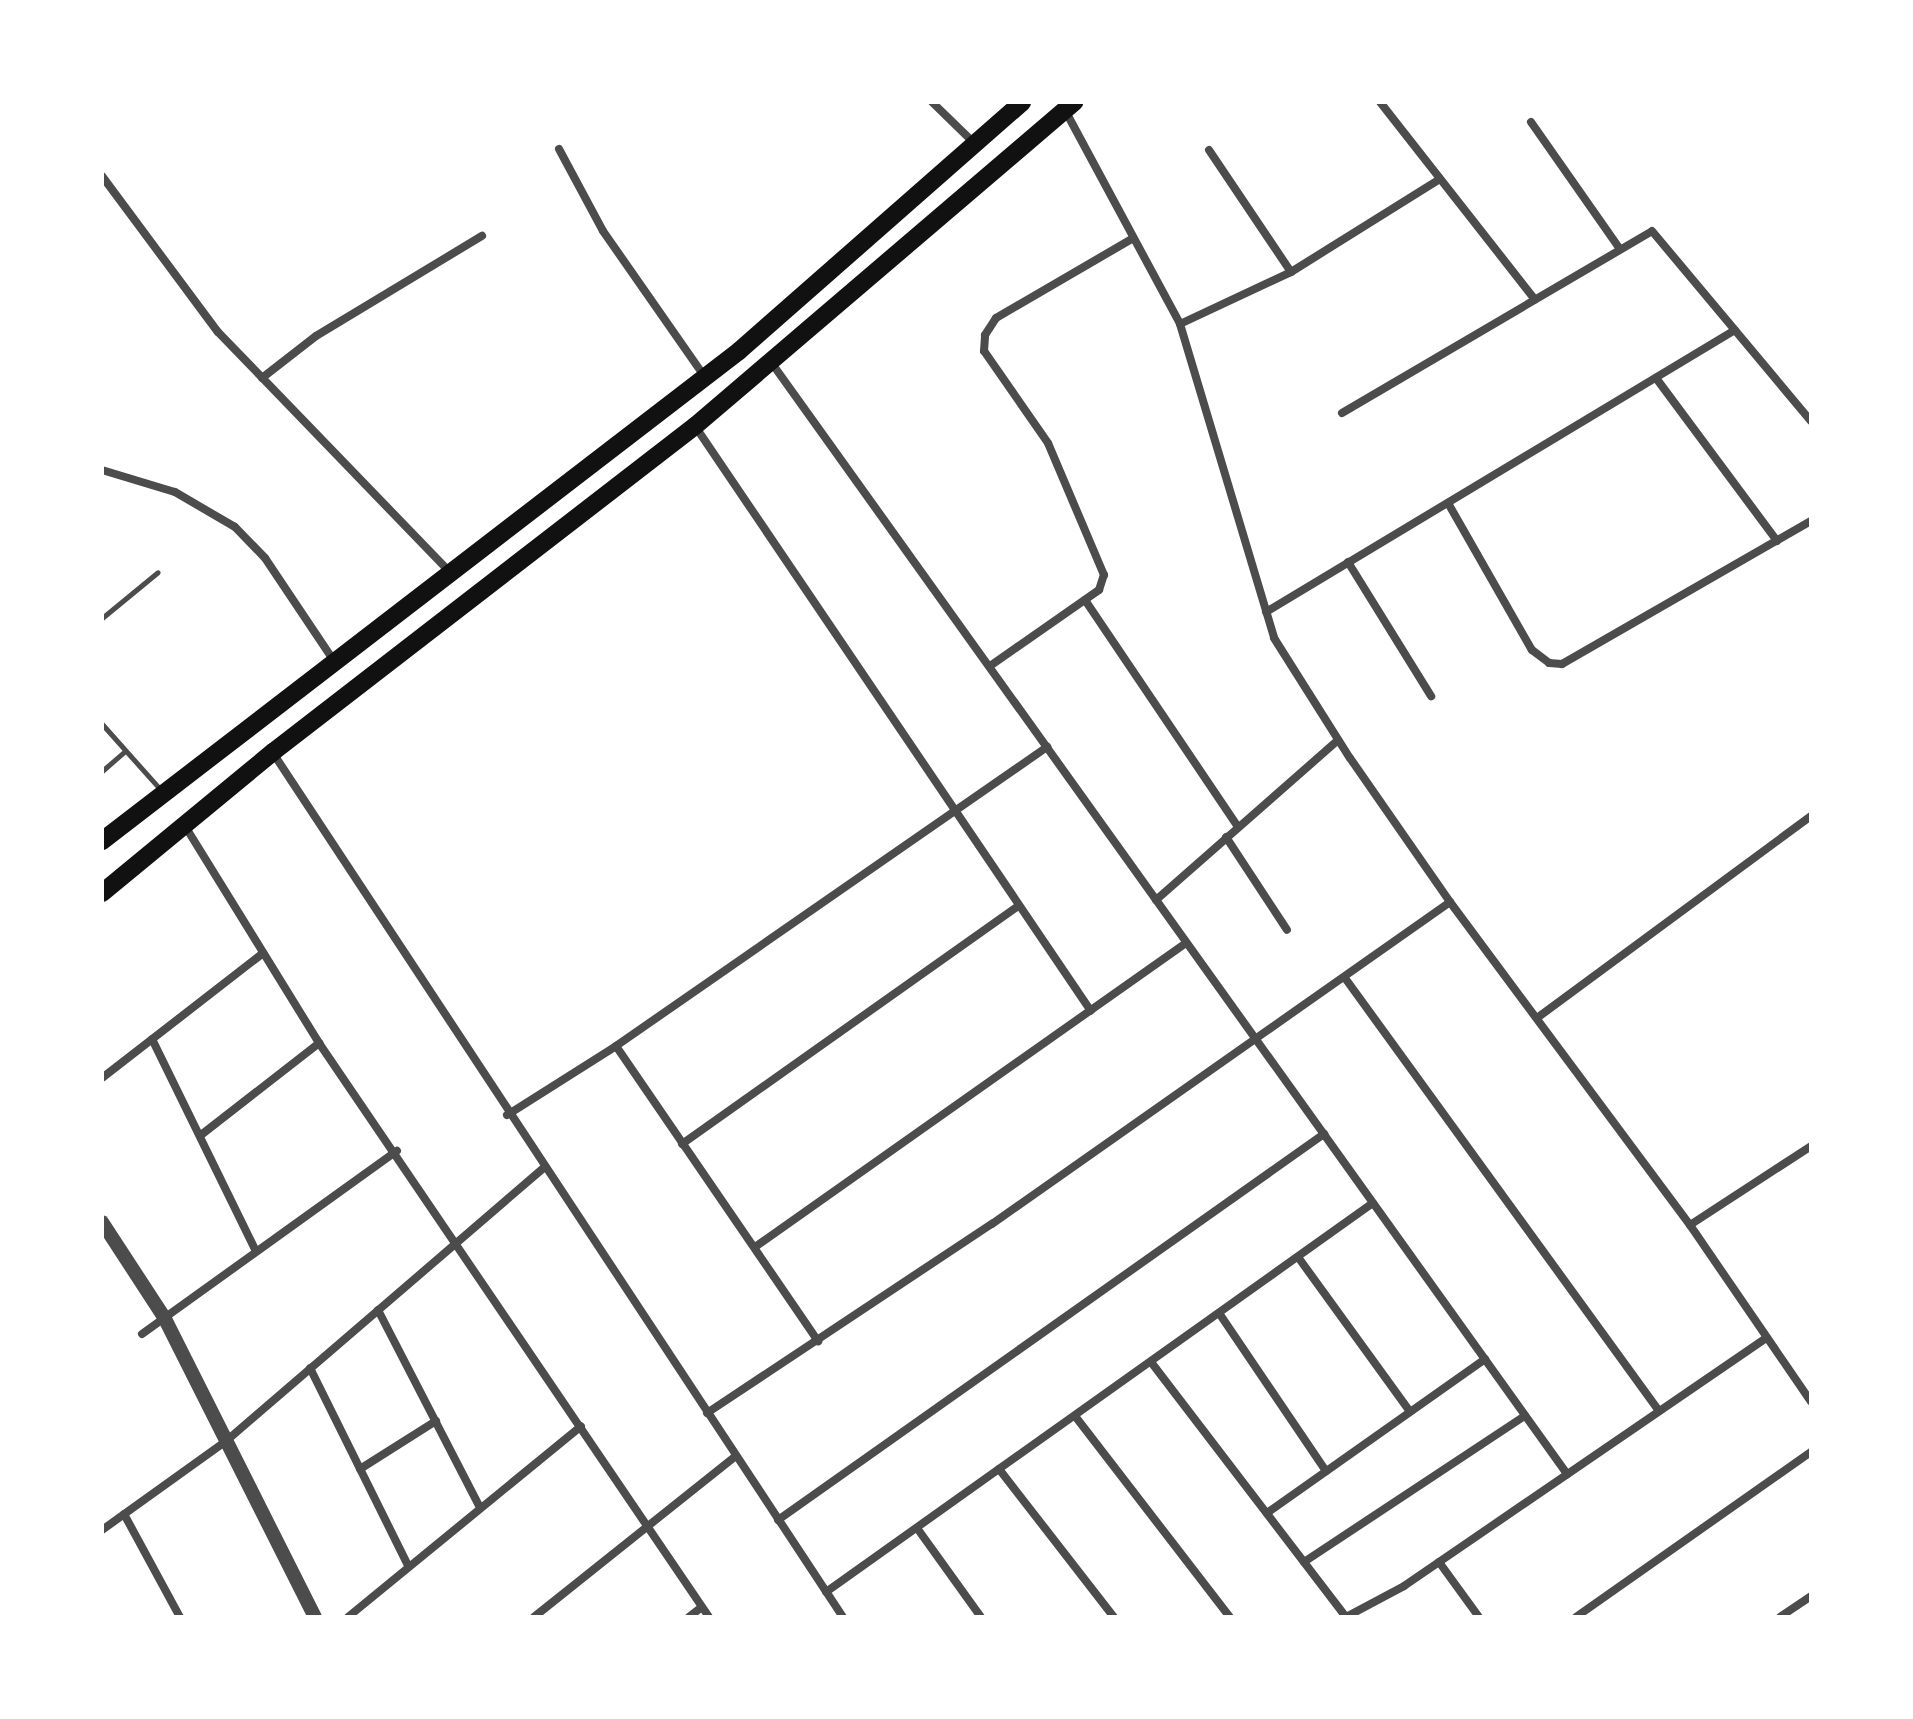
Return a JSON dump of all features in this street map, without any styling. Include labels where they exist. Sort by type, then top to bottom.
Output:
[{"type":"main road","points":[[102,841],[705,377],[1022,102]]},
{"type":"main road","points":[[102,893],[273,752],[695,426],[1070,106]]},
{"type":"street","points":[[932,102],[974,144]]},
{"type":"street","points":[[1380,102],[1438,180],[1535,300]]},
{"type":"street","points":[[1070,106],[1132,239],[1180,324],[1274,638],[1338,740],[1450,902],[1690,1225],[1765,1339],[1811,1402]]},
{"type":"street","points":[[1531,122],[1620,249]]},
{"type":"street","points":[[559,149],[603,231],[705,377]]},
{"type":"street","points":[[1209,150],[1291,272]]},
{"type":"street","points":[[102,176],[218,332],[450,573]]},
{"type":"street","points":[[1180,324],[1291,272],[1438,180]]},
{"type":"street","points":[[1342,413],[1652,231],[1811,421]]},
{"type":"street","points":[[262,378],[316,336],[482,236]]},
{"type":"street","points":[[990,666],[1085,600],[1102,584],[1101,567],[1048,443],[982,343],[996,318],[1132,239]]},
{"type":"street","points":[[1266,612],[1735,330]]},
{"type":"street","points":[[771,361],[1567,1474]]},
{"type":"street","points":[[1656,378],[1777,541]]},
{"type":"street","points":[[695,426],[953,812],[1091,1011]]},
{"type":"street","points":[[102,470],[175,492],[235,527],[265,558],[335,662]]},
{"type":"street","points":[[1448,503],[1532,650],[1549,663],[1562,664],[1811,521]]},
{"type":"street","points":[[1348,562],[1431,696]]},
{"type":"street","points":[[1085,600],[1238,827]]},
{"type":"street","points":[[1156,900],[1338,740]]},
{"type":"street","points":[[507,1115],[616,1046],[1047,747]]},
{"type":"street","points":[[273,752],[507,1115],[843,1617]]},
{"type":"street","points":[[1537,1018],[1811,816]]},
{"type":"street","points":[[184,826],[319,1043],[459,1241],[709,1617]]},
{"type":"street","points":[[1226,837],[1287,930]]},
{"type":"street","points":[[707,1413],[818,1341],[1258,1041],[1450,902]]},
{"type":"street","points":[[682,1144],[1018,906]]},
{"type":"street","points":[[755,1247],[1186,943]]},
{"type":"street","points":[[102,1078],[263,953]]},
{"type":"street","points":[[1345,978],[1659,1411]]},
{"type":"street","points":[[152,1039],[256,1251]]},
{"type":"street","points":[[201,1135],[319,1043]]},
{"type":"street","points":[[616,1046],[818,1341]]},
{"type":"street","points":[[778,1520],[1324,1134]]},
{"type":"street","points":[[1690,1225],[1811,1146]]},
{"type":"street","points":[[142,1334],[397,1151]]},
{"type":"street","points":[[102,1530],[225,1442],[543,1168]]},
{"type":"street","points":[[826,1592],[1373,1203]]},
{"type":"street","points":[[102,1222],[164,1317],[315,1617]]},
{"type":"street","points":[[1298,1257],[1410,1412]]},
{"type":"street","points":[[378,1310],[480,1508]]},
{"type":"street","points":[[1219,1313],[1326,1471]]},
{"type":"street","points":[[1151,1362],[1346,1617],[1439,1562],[1765,1339]]},
{"type":"street","points":[[1267,1513],[1485,1359]]},
{"type":"street","points":[[310,1368],[409,1567]]},
{"type":"street","points":[[1075,1416],[1230,1617]]},
{"type":"street","points":[[1304,1562],[1525,1416]]},
{"type":"street","points":[[360,1469],[436,1421]]},
{"type":"street","points":[[348,1617],[581,1426]]},
{"type":"street","points":[[1576,1617],[1811,1452]]},
{"type":"street","points":[[534,1617],[736,1456]]},
{"type":"street","points":[[999,1469],[1114,1617]]},
{"type":"street","points":[[124,1514],[180,1617]]},
{"type":"street","points":[[917,1528],[981,1617]]},
{"type":"street","points":[[1439,1562],[1479,1617]]},
{"type":"street","points":[[1780,1617],[1811,1596]]},
{"type":"street","points":[[689,1617],[702,1607]]},
{"type":"lane","points":[[102,618],[158,572]]},
{"type":"lane","points":[[102,724],[164,793]]},
{"type":"lane","points":[[102,771],[125,751]]}]
